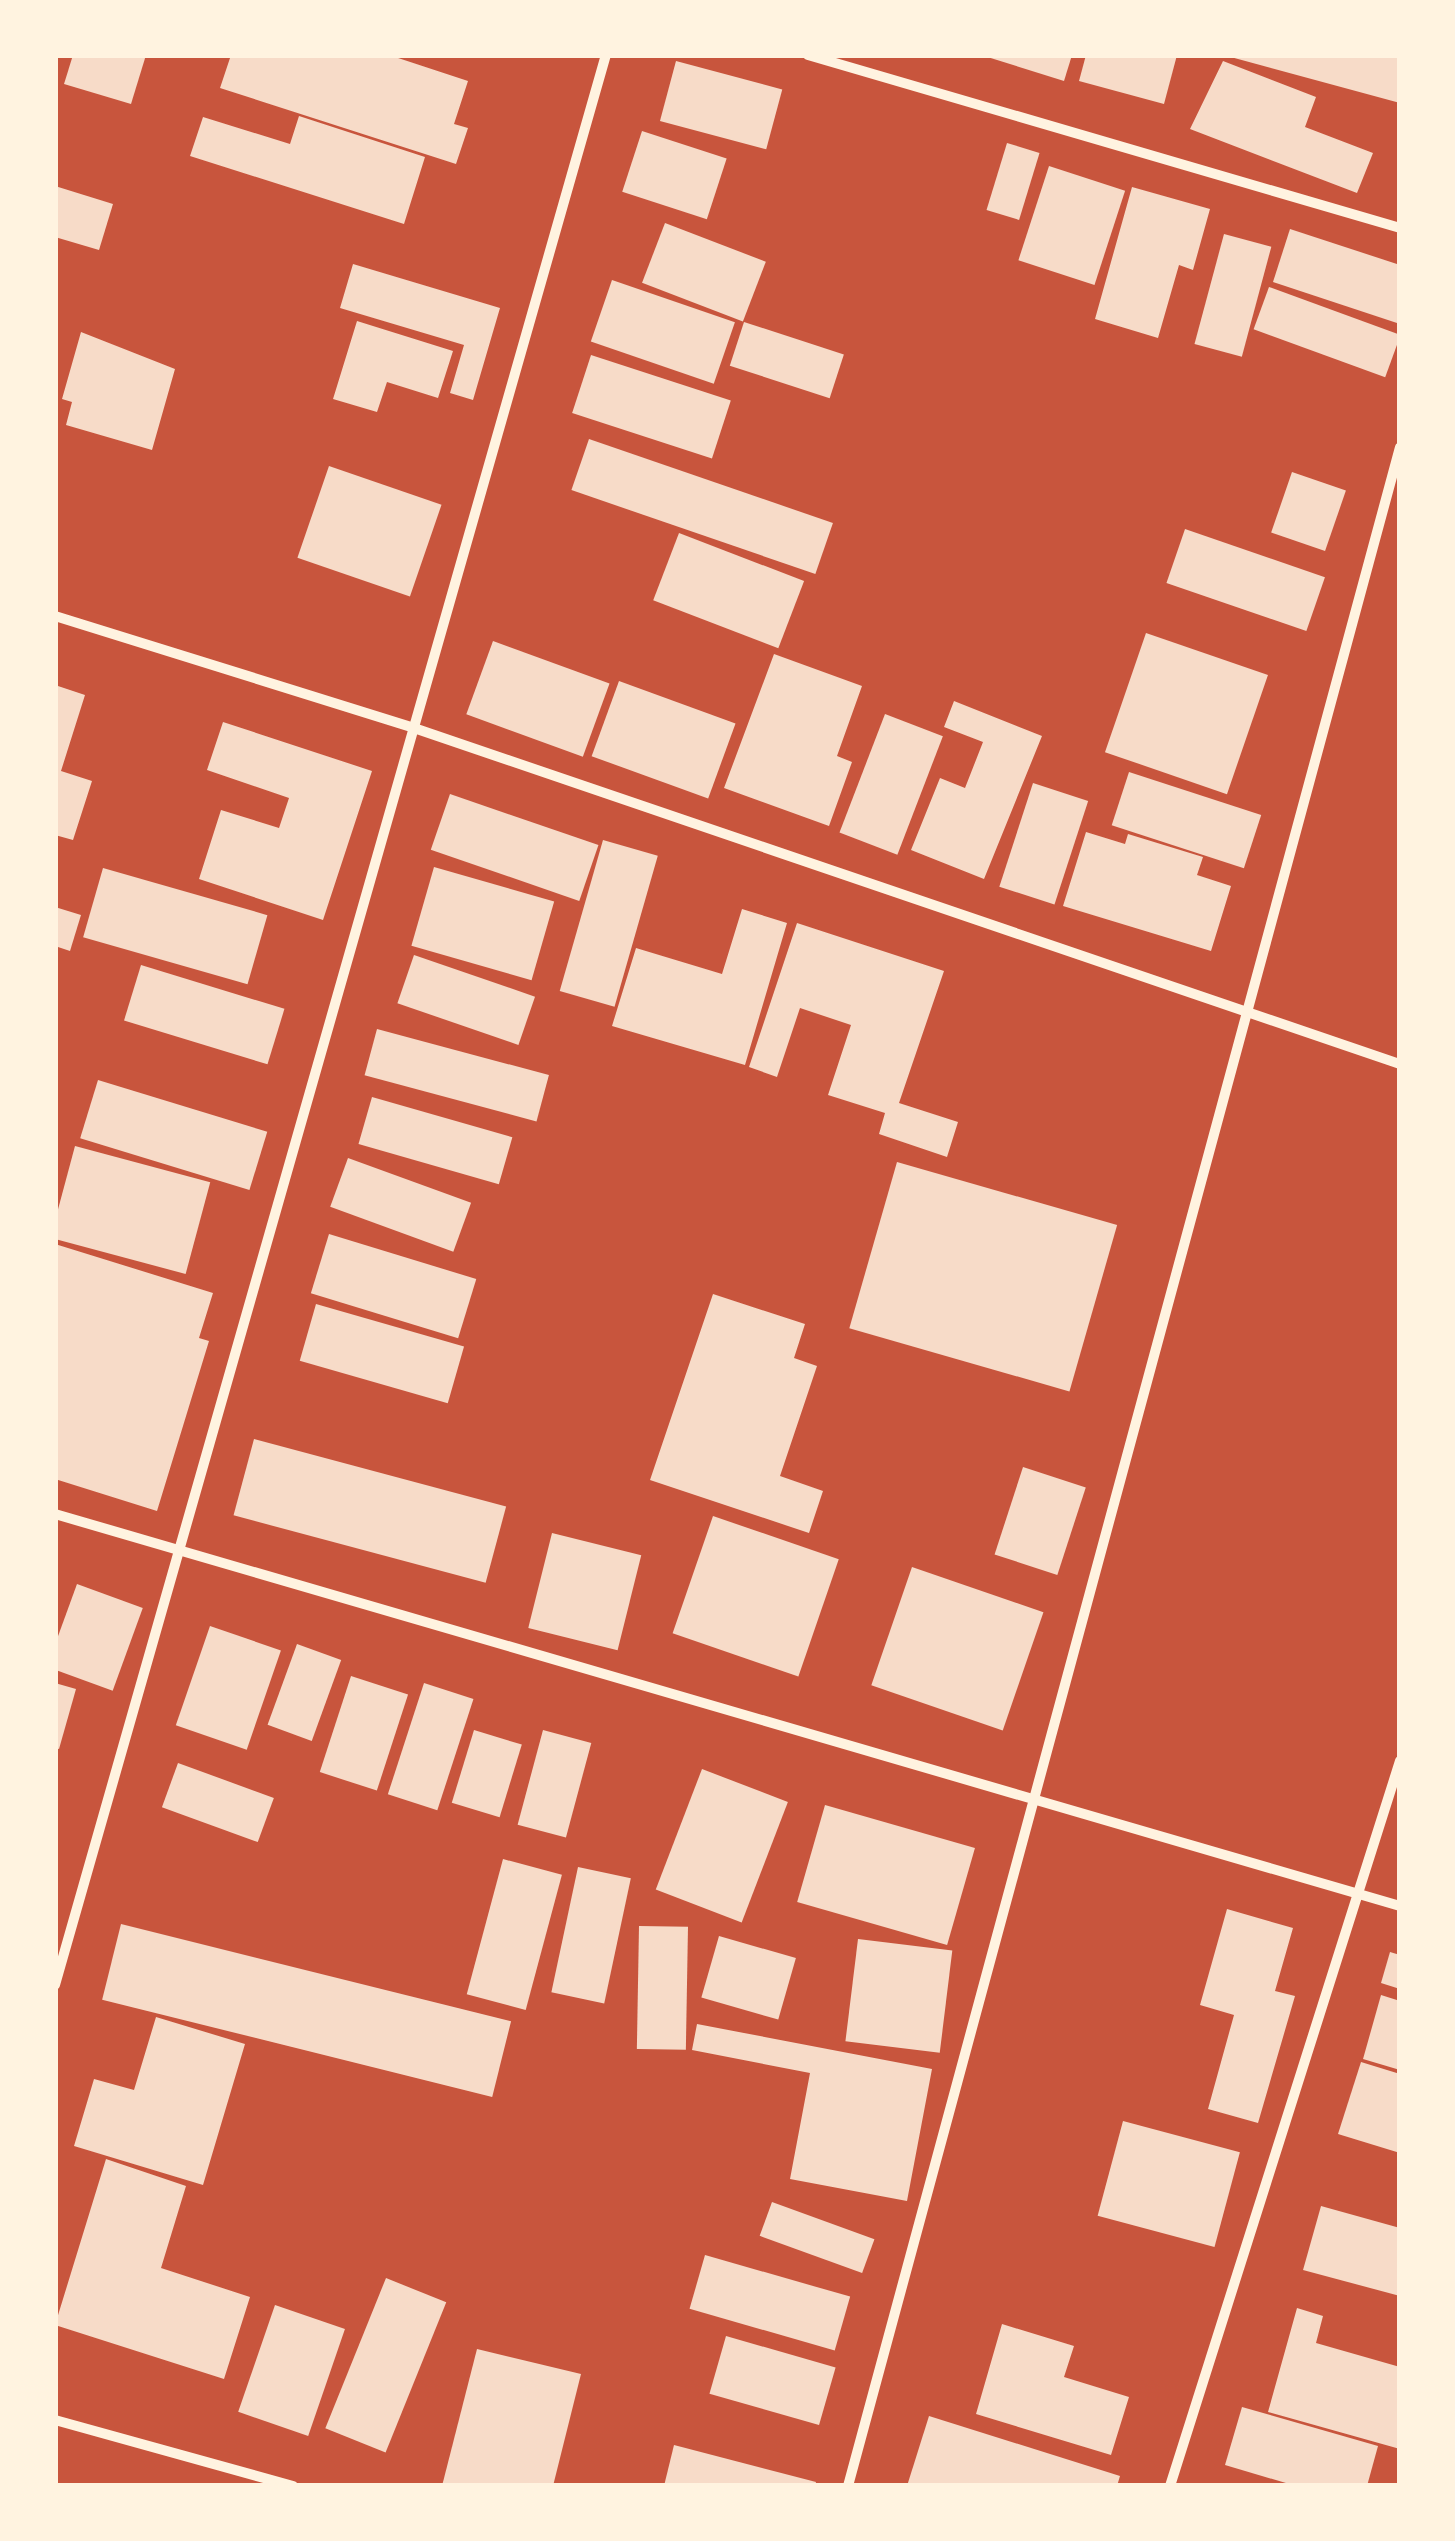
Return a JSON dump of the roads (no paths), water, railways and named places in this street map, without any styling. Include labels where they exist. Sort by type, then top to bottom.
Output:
[{"type":"street","points":[[55,1985],[411,727],[606,55]]},
{"type":"street","points":[[808,55],[1400,228]]},
{"type":"street","points":[[848,2486],[1400,446]]},
{"type":"street","points":[[55,616],[411,727],[1248,1008],[1400,1064]]},
{"type":"street","points":[[55,1514],[1400,1906]]},
{"type":"street","points":[[1170,2486],[1400,1761]]},
{"type":"street","points":[[55,2420],[293,2486]]}]
